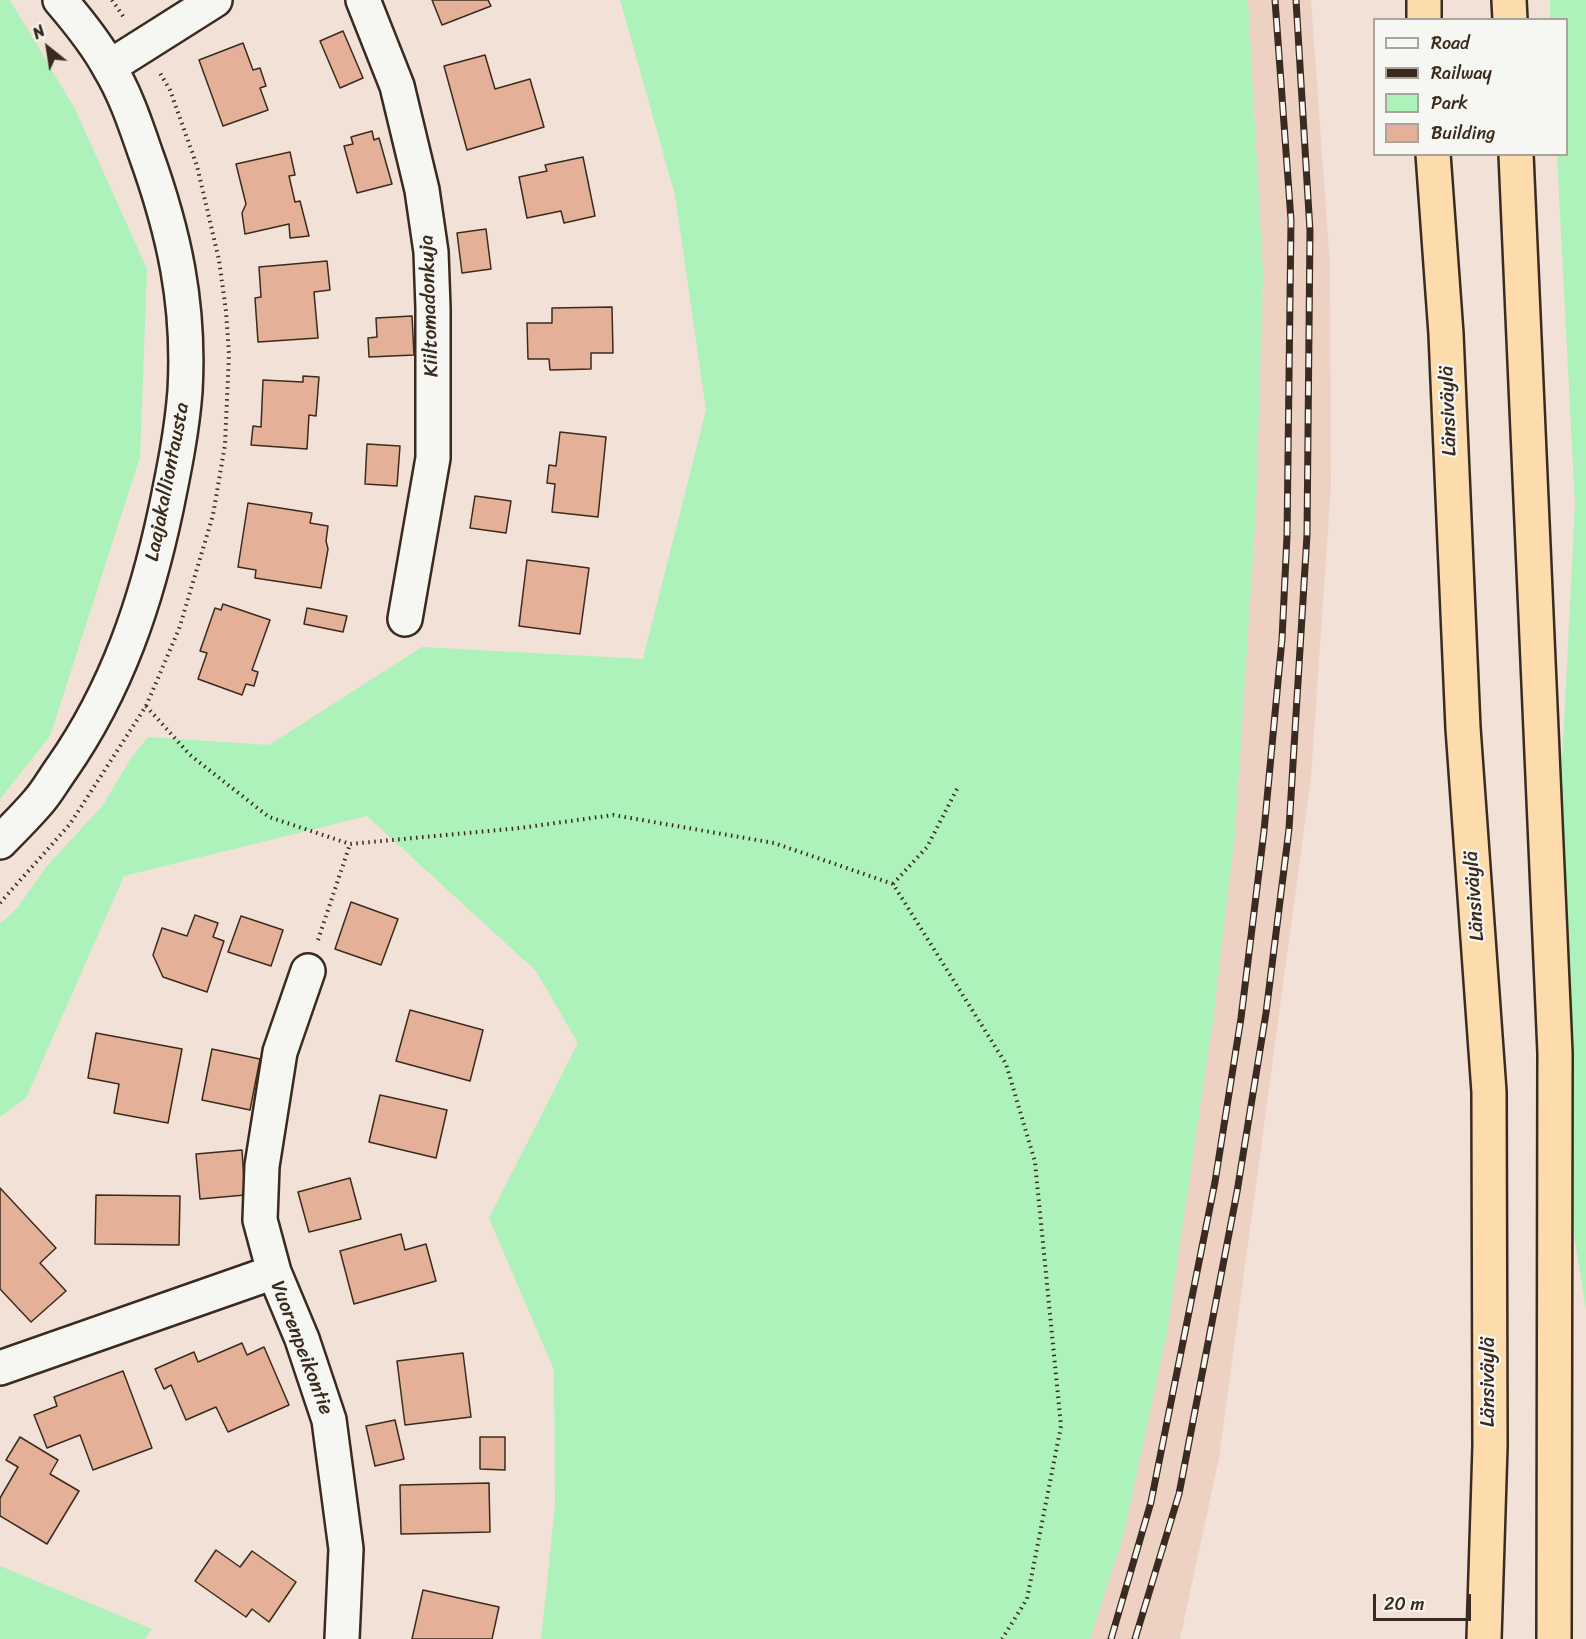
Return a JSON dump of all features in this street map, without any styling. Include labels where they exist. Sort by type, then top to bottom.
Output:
[{"type":"highway","points":[[1424,0],[1424,18]]},
{"type":"highway","points":[[1509,0],[1510,18]]},
{"type":"highway","name":"Länsiväylä","points":[[1433,156],[1446,334],[1463,728],[1489,1092],[1490,1446],[1484,1639]]},
{"type":"highway","points":[[1516,156],[1555,1053],[1554,1639]]},
{"type":"street","name":"Laajakalliontausta","points":[[0,842],[39,801],[72,754],[105,698],[132,636],[156,555],[177,453],[185,392],[186,345],[183,292],[172,234],[156,182],[134,121],[110,67],[60,0]]},
{"type":"street","points":[[110,67],[215,0]]},
{"type":"street","name":"Kiiltomadonkuja","points":[[363,0],[397,86],[422,190],[434,308],[433,458],[405,619]]},
{"type":"street","points":[[274,1272],[260,1220],[262,1166],[280,1052],[308,971]]},
{"type":"street","name":"Vuorenpeikontie","points":[[0,1368],[274,1272],[302,1339],[329,1420],[346,1549],[342,1639]]},
{"type":"path","points":[[146,706],[190,755],[270,817],[350,844],[520,828],[614,815],[774,843],[893,884],[1006,1064],[1035,1162],[1061,1426],[1027,1599],[1002,1639]]},
{"type":"path","points":[[893,884],[927,847],[957,789]]},
{"type":"path","points":[[308,971],[350,844]]},
{"type":"shaded area","points":[[1248,0],[1311,0],[1330,265],[1331,485],[1311,778],[1219,1458],[1180,1639],[1090,1639],[1124,1533],[1167,1332],[1213,1020],[1235,834],[1256,509],[1263,274]]},
{"type":"green space","points":[[0,0],[10,0],[75,109],[147,269],[140,457],[50,736],[0,799]]},
{"type":"green space","points":[[620,0],[1248,0],[1263,274],[1256,509],[1235,834],[1213,1020],[1167,1332],[1124,1533],[1090,1639],[541,1639],[555,1506],[554,1370],[489,1218],[578,1043],[536,971],[367,816],[124,876],[26,1098],[0,1117],[0,924],[18,907],[47,866],[103,805],[131,758],[148,737],[269,745],[422,647],[643,659],[706,410],[675,195]]},
{"type":"green space","points":[[1550,0],[1586,0],[1586,1310],[1571,1215],[1542,931],[1563,745],[1575,505],[1557,156],[1568,156],[1568,18],[1550,18]]},
{"type":"green space","points":[[0,1566],[152,1629],[145,1639],[0,1639]]},
{"type":"building","points":[[432,0],[488,0],[491,6],[442,25]]},
{"type":"building","points":[[343,31],[363,78],[340,88],[320,41]]},
{"type":"building","points":[[243,43],[253,70],[260,68],[266,86],[260,88],[268,110],[223,126],[199,60]]},
{"type":"building","points":[[485,55],[495,89],[530,79],[544,127],[467,150],[444,66]]},
{"type":"building","points":[[372,131],[374,140],[379,138],[392,184],[357,193],[344,146],[353,144],[351,137]]},
{"type":"building","points":[[290,152],[295,175],[289,176],[295,202],[300,201],[309,236],[290,238],[289,224],[245,234],[242,213],[246,204],[236,164]]},
{"type":"building","points":[[583,157],[595,216],[564,223],[561,211],[527,218],[519,177],[547,171],[545,165]]},
{"type":"building","points":[[486,229],[491,269],[462,273],[457,233]]},
{"type":"building","points":[[327,261],[330,290],[314,292],[318,338],[258,342],[255,298],[261,297],[259,267]]},
{"type":"building","points":[[612,307],[613,353],[591,353],[591,369],[550,370],[549,359],[528,359],[527,323],[552,323],[552,308]]},
{"type":"building","points":[[412,316],[414,355],[369,357],[368,338],[377,337],[376,318]]},
{"type":"building","points":[[303,376],[319,377],[316,416],[309,415],[307,449],[251,445],[253,426],[261,427],[263,380],[303,382]]},
{"type":"building","points":[[560,432],[606,437],[598,517],[552,512],[555,484],[547,483],[549,465],[556,466]]},
{"type":"building","points":[[367,444],[400,446],[397,486],[365,484]]},
{"type":"building","points":[[475,496],[511,501],[506,533],[470,528]]},
{"type":"building","points":[[248,503],[312,513],[310,523],[328,526],[326,541],[328,549],[321,588],[255,578],[256,570],[238,567]]},
{"type":"building","points":[[527,560],[589,568],[580,634],[519,626]]},
{"type":"building","points":[[223,604],[270,620],[252,670],[258,672],[254,686],[246,684],[242,695],[198,679],[207,653],[200,651],[215,608],[221,610]]},
{"type":"building","points":[[307,608],[347,616],[343,632],[304,624]]},
{"type":"building","points":[[351,902],[398,919],[381,965],[335,949]]},
{"type":"building","points":[[195,915],[218,923],[213,937],[224,941],[207,992],[163,977],[153,955],[162,928],[187,936]]},
{"type":"building","points":[[241,916],[283,930],[271,966],[228,952]]},
{"type":"building","points":[[410,1010],[483,1030],[470,1081],[396,1061]]},
{"type":"building","points":[[96,1033],[182,1049],[168,1123],[114,1113],[119,1084],[88,1078]]},
{"type":"building","points":[[212,1049],[260,1059],[250,1110],[202,1100]]},
{"type":"building","points":[[380,1095],[447,1110],[436,1158],[369,1142]]},
{"type":"building","points":[[242,1150],[245,1195],[200,1199],[196,1154]]},
{"type":"building","points":[[350,1178],[361,1219],[309,1232],[298,1192]]},
{"type":"building","points":[[0,1188],[56,1248],[40,1263],[66,1291],[31,1322],[0,1289]]},
{"type":"building","points":[[96,1195],[180,1196],[179,1245],[95,1244]]},
{"type":"building","points":[[401,1234],[405,1250],[426,1244],[436,1281],[354,1304],[340,1251]]},
{"type":"building","points":[[242,1343],[247,1355],[264,1347],[289,1405],[228,1432],[216,1407],[186,1420],[171,1385],[164,1389],[155,1369],[194,1352],[198,1362]]},
{"type":"building","points":[[463,1353],[471,1417],[405,1425],[397,1361]]},
{"type":"building","points":[[123,1371],[152,1448],[93,1470],[80,1435],[47,1448],[34,1415],[57,1406],[54,1397]]},
{"type":"building","points":[[395,1420],[404,1459],[375,1466],[366,1426]]},
{"type":"building","points":[[20,1437],[58,1460],[50,1474],[79,1491],[47,1544],[0,1516],[0,1498],[18,1467],[6,1460]]},
{"type":"building","points":[[480,1437],[505,1437],[505,1470],[480,1469]]},
{"type":"building","points":[[489,1483],[490,1532],[401,1534],[400,1485]]},
{"type":"building","points":[[216,1550],[240,1567],[252,1551],[296,1582],[269,1622],[252,1609],[246,1617],[195,1581]]},
{"type":"building","points":[[423,1590],[499,1607],[492,1639],[412,1639]]},
{"type":"railway","points":[[1111,1639],[1151,1502],[1215,1182],[1241,1018],[1264,831],[1282,639],[1287,536],[1291,220],[1275,0]]},
{"type":"railway","points":[[1135,1639],[1179,1494],[1237,1192],[1266,1013],[1289,829],[1307,535],[1310,231],[1296,0]]}]
